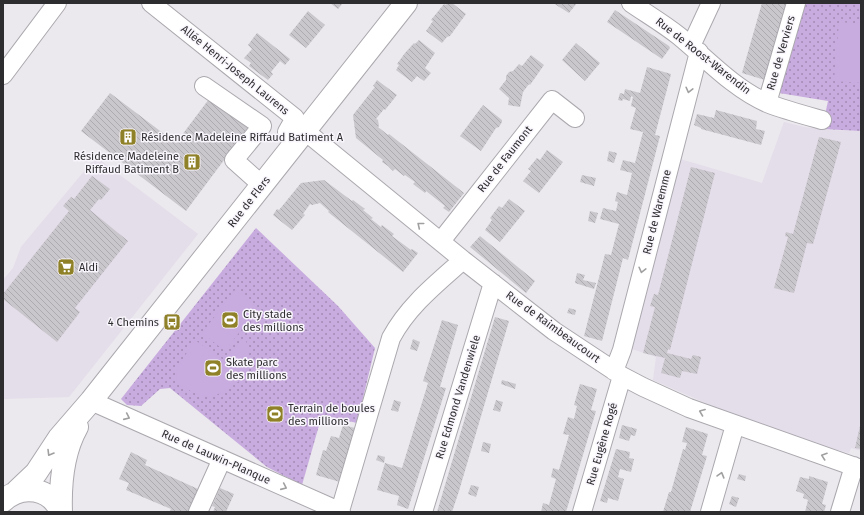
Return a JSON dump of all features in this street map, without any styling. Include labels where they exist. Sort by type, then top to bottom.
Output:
[{"type":"main road","name":"Rue de Flers","points":[[8,496],[36,473],[59,438],[91,401],[406,3]]},
{"type":"main road","name":"Rue de Flers","points":[[61,512],[61,481],[69,446],[73,435],[91,401]]},
{"type":"main road","points":[[8,496],[32,490],[41,492],[53,500],[61,512]]},
{"type":"street","points":[[8,68],[57,3]]},
{"type":"street","name":"Allée Henri-Joseph Laurens","points":[[151,3],[295,118],[287,132],[301,136]]},
{"type":"street","name":"Rue de Roost-Warendin","points":[[631,3],[666,26],[740,87],[767,102],[822,120]]},
{"type":"street","name":"Rue de Waremme","points":[[618,374],[622,350],[695,49],[711,3]]},
{"type":"street","name":"Rue de Verviers","points":[[767,102],[796,3]]},
{"type":"street","points":[[204,86],[262,126],[234,160],[262,185]]},
{"type":"street","name":"Rue de Faumont","points":[[441,241],[552,100],[575,118]]},
{"type":"street","name":"Rue de Raimbeaucourt","points":[[301,136],[441,241],[463,260],[567,340],[618,374],[678,403],[735,425],[858,468]]},
{"type":"street","points":[[340,512],[391,338],[398,324],[408,312],[421,298],[463,260]]},
{"type":"street","name":"Rue Edmond Vandenwiele","points":[[423,512],[493,283]]},
{"type":"street","name":"Rue Eugène Rogé","points":[[582,512],[618,374]]},
{"type":"street","name":"Rue de Lauwin-Planque","points":[[91,401],[340,512]]},
{"type":"street","points":[[710,512],[735,425]]},
{"type":"street","points":[[198,512],[222,459]]},
{"type":"street","points":[[840,512],[858,468]]},
{"type":"shaded area","points":[[804,3],[861,3],[861,131],[822,129],[828,101],[779,93]]},
{"type":"shaded area","points":[[839,22],[861,24],[861,83],[834,81]]},
{"type":"shaded area","points":[[784,122],[804,127],[827,130],[861,131],[861,451],[851,448],[849,453],[830,448],[724,411],[653,380],[656,357],[632,349],[632,335],[680,159],[762,183]]},
{"type":"shaded area","points":[[96,157],[198,234],[69,397],[3,399],[3,280],[13,268],[21,247]]},
{"type":"shaded area","points":[[256,228],[338,306],[375,348],[357,423],[322,415],[302,485],[267,467],[170,388],[160,389],[141,406],[127,405],[121,399]]},
{"type":"shaded area","name":"City stade des millions","points":[[235,290],[258,308],[225,351],[202,333]]},
{"type":"shaded area","name":"Skate parc des millions","points":[[245,336],[248,351],[248,369],[243,378],[224,391],[213,396],[200,395],[186,388],[177,381],[176,372],[179,365],[195,340],[225,361]]},
{"type":"shaded area","name":"Terrain de boules des millions","points":[[276,400],[287,409],[273,428],[262,419]]},
{"type":"building","points":[[330,3],[343,3],[338,9]]},
{"type":"building","points":[[447,3],[452,3],[466,14],[450,36],[447,37],[442,43],[426,31],[433,21],[431,20],[444,4],[446,5]]},
{"type":"building","points":[[553,3],[577,3],[569,13]]},
{"type":"building","points":[[762,3],[787,3],[765,80],[742,73]]},
{"type":"building","points":[[615,10],[669,46],[670,48],[662,59],[607,22]]},
{"type":"building","points":[[308,11],[325,25],[306,48],[289,35]]},
{"type":"building","points":[[257,33],[290,59],[285,65],[280,61],[271,72],[273,74],[268,80],[249,66],[251,63],[244,58],[252,49],[248,45]]},
{"type":"building","points":[[419,40],[435,53],[425,68],[431,73],[424,81],[417,76],[412,82],[396,70],[399,65],[397,64],[414,43],[415,44]]},
{"type":"building","points":[[576,43],[600,63],[585,81],[562,60]]},
{"type":"building","points":[[531,55],[544,65],[530,85],[529,84],[523,92],[520,107],[508,105],[509,98],[499,89],[506,80],[506,76],[509,72],[513,71],[519,64],[522,66]]},
{"type":"building","points":[[647,67],[671,74],[655,135],[660,136],[628,260],[623,258],[602,341],[584,336],[605,254],[611,255],[619,224],[600,219],[603,208],[616,211],[618,202],[615,201],[617,192],[627,195],[632,173],[620,170],[623,160],[635,163],[643,132],[630,129],[636,108],[631,106],[633,97],[631,96],[630,101],[623,99],[622,101],[618,100],[620,93],[624,94],[625,89],[640,93]]},
{"type":"building","points":[[377,80],[397,95],[376,119],[378,120],[378,127],[464,193],[449,212],[443,208],[445,206],[426,191],[425,193],[413,184],[415,182],[395,169],[393,171],[382,162],[383,160],[356,138],[353,115],[375,87],[373,86]]},
{"type":"building","points":[[110,93],[176,143],[209,99],[248,128],[186,211],[81,131]]},
{"type":"building","points":[[483,105],[502,120],[502,122],[499,127],[496,128],[481,151],[460,136]]},
{"type":"building","points":[[716,110],[757,121],[756,129],[765,131],[761,145],[701,129],[694,125],[697,114],[714,118]]},
{"type":"building","points":[[819,137],[841,142],[813,244],[807,243],[794,293],[774,288],[788,237],[785,236],[786,232],[793,234]]},
{"type":"building","points":[[547,150],[563,162],[539,193],[523,181],[531,171],[528,169],[537,158],[540,160]]},
{"type":"building","points":[[609,151],[617,153],[614,163],[607,161]]},
{"type":"building","points":[[691,167],[715,173],[670,350],[668,349],[667,353],[691,359],[693,355],[701,357],[697,374],[682,371],[680,378],[661,373],[665,358],[643,353],[655,307],[650,306],[654,294],[658,295]]},
{"type":"building","points":[[582,175],[596,178],[594,186],[580,182]]},
{"type":"building","name":"Aldi","points":[[92,176],[110,189],[90,210],[128,241],[75,308],[80,312],[57,342],[3,299],[3,294],[69,211],[63,206],[71,197],[74,199]]},
{"type":"building","points":[[324,180],[365,209],[363,210],[373,218],[371,219],[381,227],[382,225],[394,234],[392,236],[411,250],[412,249],[418,253],[403,272],[328,212],[329,211],[320,203],[310,204],[303,214],[305,215],[292,230],[273,215],[277,209],[279,210],[301,183]]},
{"type":"building","points":[[509,199],[525,211],[500,242],[485,230],[492,220],[490,218],[499,206],[502,208]]},
{"type":"building","points":[[590,211],[598,213],[595,223],[588,221]]},
{"type":"building","points":[[480,236],[535,281],[526,293],[470,247]]},
{"type":"building","points":[[577,273],[585,275],[583,280],[596,283],[594,289],[575,283]]},
{"type":"building","points":[[569,308],[576,310],[575,315],[567,313]]},
{"type":"building","points":[[495,317],[509,321],[459,491],[452,512],[437,512]]},
{"type":"building","points":[[442,320],[458,325],[440,387],[446,388],[408,509],[397,505],[399,496],[377,490],[385,463],[402,468],[428,383],[423,381]]},
{"type":"building","points":[[413,339],[420,342],[417,351],[410,349]]},
{"type":"building","points":[[502,380],[516,384],[515,389],[501,384]]},
{"type":"building","points":[[580,384],[597,389],[591,410],[596,411],[566,512],[541,512],[543,503],[549,505],[556,479],[551,477],[553,468],[559,470],[569,435],[563,434],[568,417],[574,419],[577,406],[574,405]]},
{"type":"building","points":[[394,400],[401,402],[398,412],[391,410]]},
{"type":"building","points":[[496,400],[503,402],[500,412],[493,410]]},
{"type":"building","points":[[343,425],[355,428],[340,482],[316,475],[323,450],[326,451],[331,436],[339,438]]},
{"type":"building","points":[[622,425],[637,429],[635,436],[631,435],[629,441],[619,438]]},
{"type":"building","points":[[861,426],[861,449],[855,448]]},
{"type":"building","points":[[686,427],[708,434],[702,455],[707,456],[690,512],[663,512],[669,492],[671,492],[683,449],[685,450],[687,443],[682,442]]},
{"type":"building","points":[[483,442],[491,444],[489,453],[481,451]]},
{"type":"building","points":[[616,449],[630,452],[629,458],[634,459],[631,472],[620,469],[618,477],[624,479],[618,501],[608,498],[607,503],[600,501]]},
{"type":"building","points":[[131,452],[147,460],[145,465],[198,489],[188,512],[169,512],[171,509],[126,490],[129,483],[119,479]]},
{"type":"building","points":[[378,455],[385,457],[384,463],[376,460]]},
{"type":"building","points":[[739,474],[746,476],[745,481],[737,479]]},
{"type":"building","points":[[809,476],[828,482],[822,504],[826,505],[824,512],[805,512],[808,500],[803,498],[804,494],[796,491],[800,477],[809,479]]},
{"type":"building","points":[[471,485],[479,487],[476,497],[468,494]]},
{"type":"building","points":[[220,488],[234,494],[226,512],[213,512],[215,507],[212,506]]},
{"type":"building","points":[[732,496],[739,498],[736,507],[729,504]]},
{"type":"place","name":"Résidence Madeleine Riffaud Batiment A","points":[[128,137]]},
{"type":"place","name":"Résidence Madeleine Riffaud Batiment B","points":[[192,162]]},
{"type":"place","name":"Aldi","points":[[66,267]]},
{"type":"place","name":"City stade des millions","points":[[230,320]]},
{"type":"place","name":"4 Chemins","points":[[172,322]]},
{"type":"place","name":"Skate parc des millions","points":[[213,368]]},
{"type":"place","name":"Terrain de boules des millions","points":[[275,414]]}]
